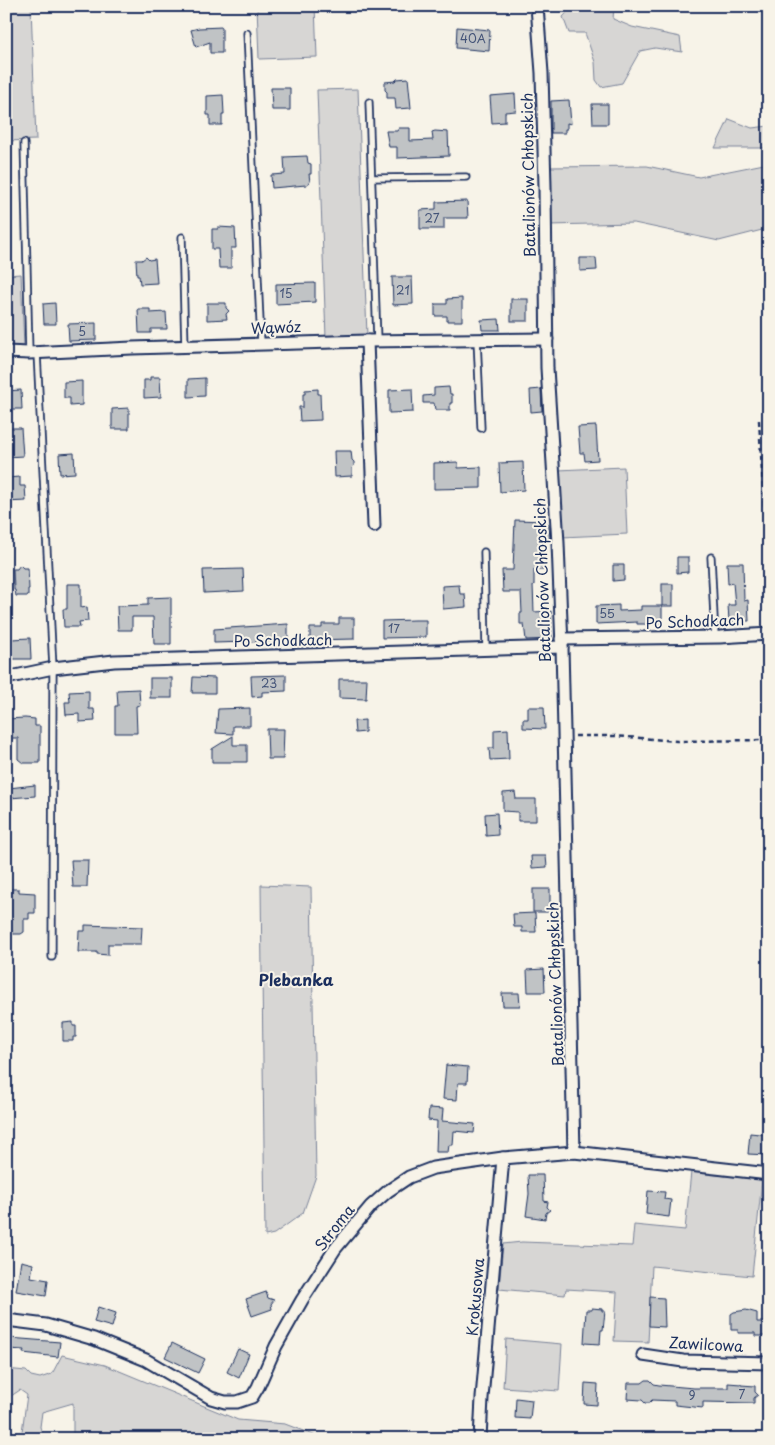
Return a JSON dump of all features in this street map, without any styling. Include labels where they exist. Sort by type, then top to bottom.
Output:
[{"type":"street","name":"Batalionów Chłopskich","points":[[537,6],[543,92],[547,368],[558,543],[574,1152]]},
{"type":"street","name":"Wąwóz","points":[[6,352],[33,353],[185,346],[372,341],[547,339]]},
{"type":"street","points":[[372,341],[374,526]]},
{"type":"street","name":"Po Schodkach","points":[[6,678],[53,668],[114,661],[486,650],[561,643],[769,634]]},
{"type":"street","name":"Stroma","points":[[6,1320],[46,1325],[94,1339],[146,1360],[211,1398],[225,1402],[237,1402],[252,1397],[276,1346],[302,1300],[336,1249],[371,1206],[388,1191],[409,1178],[433,1168],[503,1158],[574,1152],[769,1174]]},
{"type":"street","name":"Krokusowa","points":[[480,1439],[503,1158]]},
{"type":"street","name":"Zawilcowa","points":[[642,1355],[683,1360],[769,1363]]},
{"type":"lane","points":[[247,33],[261,344]]},
{"type":"lane","points":[[369,102],[372,178],[372,341]]},
{"type":"lane","points":[[24,143],[33,353],[53,668],[52,957]]},
{"type":"lane","points":[[372,178],[466,176]]},
{"type":"lane","points":[[182,237],[185,346]]},
{"type":"lane","points":[[478,339],[481,428]]},
{"type":"lane","points":[[484,552],[486,650]]},
{"type":"lane","points":[[711,557],[714,637]]},
{"type":"path","points":[[758,420],[769,589]]},
{"type":"path","points":[[564,736],[615,736],[677,741],[769,740]]},
{"type":"shaded area","points":[[6,6],[31,6],[36,140],[6,141]]},
{"type":"shaded area","points":[[257,6],[315,6],[317,57],[259,59]]},
{"type":"shaded area","points":[[573,6],[614,6],[613,19],[632,27],[680,37],[682,52],[655,48],[640,51],[622,83],[601,87],[596,80],[595,62],[585,33],[569,33],[563,17]]},
{"type":"shaded area","points":[[358,89],[367,336],[326,338],[317,90]]},
{"type":"shaded area","points":[[729,119],[752,128],[769,126],[769,148],[715,148]]},
{"type":"shaded area","points":[[769,163],[769,227],[766,229],[719,241],[634,223],[549,225],[548,167],[647,166],[699,177]]},
{"type":"shaded area","points":[[21,274],[24,348],[6,348],[6,275]]},
{"type":"shaded area","points":[[624,467],[627,534],[562,537],[558,470]]},
{"type":"shaded area","points":[[261,885],[311,887],[316,1176],[303,1213],[274,1234],[265,1236]]},
{"type":"shaded area","points":[[691,1172],[762,1180],[752,1276],[652,1266],[648,1342],[614,1341],[617,1292],[566,1289],[565,1295],[499,1289],[503,1244],[522,1242],[632,1246],[634,1225],[685,1230]]},
{"type":"shaded area","points":[[506,1339],[562,1344],[559,1391],[503,1387]]},
{"type":"shaded area","points":[[62,1355],[105,1365],[238,1420],[285,1424],[324,1439],[73,1439],[73,1403],[42,1412],[40,1427],[45,1439],[21,1439],[27,1395],[20,1390],[8,1398],[6,1402],[6,1369],[26,1371],[31,1376],[40,1378],[52,1374]]},
{"type":"building","points":[[222,27],[222,53],[210,53],[210,42],[196,47],[191,30]]},
{"type":"building","points":[[457,27],[490,30],[489,51],[456,48]]},
{"type":"building","points":[[408,78],[411,108],[396,109],[395,98],[387,98],[385,82]]},
{"type":"building","points":[[271,88],[290,88],[290,110],[272,110]]},
{"type":"building","points":[[515,94],[516,111],[505,112],[505,122],[492,123],[490,96]]},
{"type":"building","points":[[223,95],[224,114],[222,114],[222,125],[210,125],[210,115],[207,115],[207,96]]},
{"type":"building","points":[[569,100],[571,124],[567,123],[565,133],[551,133],[551,101]]},
{"type":"building","points":[[592,104],[608,104],[608,124],[593,124]]},
{"type":"building","points":[[399,128],[410,128],[410,141],[433,140],[432,132],[448,132],[449,156],[397,158],[397,147],[389,147],[386,131],[397,131]]},
{"type":"building","points":[[307,156],[308,163],[311,164],[310,182],[306,185],[272,188],[271,175],[285,174],[284,157]]},
{"type":"building","points":[[467,201],[468,218],[444,218],[444,229],[420,229],[420,210],[436,209],[436,202]]},
{"type":"building","points":[[218,227],[235,228],[236,248],[231,248],[231,268],[219,268],[218,249],[212,249],[212,229],[218,229]]},
{"type":"building","points":[[146,257],[149,260],[155,259],[157,283],[140,284],[139,276],[137,276],[136,260],[142,260]]},
{"type":"building","points":[[580,258],[596,258],[597,270],[580,271]]},
{"type":"building","points":[[392,277],[412,277],[413,304],[393,305]]},
{"type":"building","points":[[315,283],[315,302],[276,304],[276,284]]},
{"type":"building","points":[[462,298],[462,321],[447,321],[447,316],[435,316],[435,304],[447,304],[447,299]]},
{"type":"building","points":[[511,299],[528,299],[528,321],[511,321]]},
{"type":"building","points":[[55,303],[56,324],[44,324],[43,304]]},
{"type":"building","points":[[207,303],[226,303],[226,308],[229,311],[226,314],[227,319],[207,320]]},
{"type":"building","points":[[138,309],[150,309],[150,313],[166,312],[167,329],[151,329],[151,333],[139,333]]},
{"type":"building","points":[[499,319],[500,330],[482,330],[481,320]]},
{"type":"building","points":[[96,323],[96,340],[69,341],[68,324]]},
{"type":"building","points":[[150,377],[160,377],[161,397],[144,398],[144,380],[150,380]]},
{"type":"building","points":[[205,378],[205,396],[188,397],[188,379]]},
{"type":"building","points":[[82,381],[82,405],[70,406],[70,398],[64,398],[64,382]]},
{"type":"building","points":[[449,387],[450,394],[452,394],[450,410],[435,410],[434,403],[423,403],[423,396],[434,395],[434,388]]},
{"type":"building","points":[[318,389],[318,394],[320,394],[321,420],[300,421],[299,407],[303,407],[303,394],[305,394],[305,390]]},
{"type":"building","points":[[412,389],[413,412],[389,413],[389,390]]},
{"type":"building","points":[[541,389],[542,411],[531,412],[530,390]]},
{"type":"building","points":[[21,390],[22,409],[6,409],[6,391]]},
{"type":"building","points":[[129,408],[129,429],[112,429],[112,409]]},
{"type":"building","points":[[596,426],[598,460],[585,461],[584,453],[580,453],[578,427]]},
{"type":"building","points":[[6,428],[21,428],[23,456],[7,457]]},
{"type":"building","points":[[334,451],[351,451],[354,462],[352,476],[335,477]]},
{"type":"building","points":[[74,453],[75,473],[60,474],[59,454]]},
{"type":"building","points":[[458,462],[458,468],[481,467],[481,488],[434,489],[434,463]]},
{"type":"building","points":[[523,462],[524,490],[500,492],[499,463]]},
{"type":"building","points":[[20,477],[20,486],[25,486],[26,501],[6,502],[6,478]]},
{"type":"building","points":[[515,520],[546,521],[546,524],[549,525],[550,540],[545,540],[544,570],[534,570],[533,585],[534,612],[551,611],[552,639],[526,640],[524,624],[520,624],[520,613],[522,613],[521,592],[503,592],[502,570],[513,570]]},
{"type":"building","points":[[677,557],[688,557],[688,572],[677,573]]},
{"type":"building","points":[[727,563],[743,563],[744,601],[748,600],[749,621],[744,621],[744,624],[736,624],[736,621],[729,621],[728,605],[735,605],[733,583],[728,584]]},
{"type":"building","points":[[20,565],[23,568],[28,568],[28,596],[16,596],[14,590],[13,569],[17,569]]},
{"type":"building","points":[[613,565],[624,565],[624,580],[613,581]]},
{"type":"building","points":[[243,569],[244,591],[204,593],[203,570]]},
{"type":"building","points":[[67,584],[81,584],[81,608],[87,607],[88,621],[79,622],[80,627],[64,627],[63,609],[67,609]]},
{"type":"building","points":[[662,584],[673,584],[673,606],[662,606]]},
{"type":"building","points":[[459,585],[460,594],[465,594],[466,607],[443,609],[442,586]]},
{"type":"building","points":[[171,597],[171,644],[154,644],[153,617],[132,617],[132,630],[118,630],[117,606],[148,605],[148,598]]},
{"type":"building","points":[[619,605],[619,611],[641,610],[641,606],[662,606],[662,624],[637,624],[637,622],[596,624],[596,606]]},
{"type":"building","points":[[339,618],[354,618],[354,639],[310,640],[310,628],[322,628],[322,624],[339,624]]},
{"type":"building","points":[[426,620],[426,637],[382,638],[382,621]]},
{"type":"building","points":[[288,624],[288,639],[281,639],[281,641],[214,643],[214,629]]},
{"type":"building","points":[[30,638],[31,659],[12,659],[12,639]]},
{"type":"building","points":[[286,675],[286,691],[262,692],[262,696],[252,697],[251,676]]},
{"type":"building","points":[[193,677],[215,678],[215,693],[192,693]]},
{"type":"building","points":[[150,678],[172,678],[172,698],[150,698]]},
{"type":"building","points":[[339,679],[367,679],[366,699],[339,698]]},
{"type":"building","points":[[139,689],[140,705],[136,706],[137,733],[115,733],[115,706],[118,706],[117,690]]},
{"type":"building","points":[[89,691],[89,709],[94,709],[95,721],[79,722],[79,714],[66,715],[65,702],[70,702],[69,692]]},
{"type":"building","points":[[528,707],[544,707],[545,729],[523,728],[523,719],[528,719]]},
{"type":"building","points":[[250,708],[250,726],[233,726],[233,734],[216,733],[218,709]]},
{"type":"building","points":[[6,719],[35,719],[35,726],[40,726],[40,763],[23,763],[18,759],[18,738],[6,738]]},
{"type":"building","points":[[365,720],[365,732],[355,733],[354,721]]},
{"type":"building","points":[[267,729],[284,729],[283,759],[268,759]]},
{"type":"building","points":[[508,729],[509,759],[490,760],[489,748],[494,748],[494,730]]},
{"type":"building","points":[[233,736],[233,745],[247,745],[247,762],[212,762],[212,749]]},
{"type":"building","points":[[35,785],[35,796],[10,798],[9,788]]},
{"type":"building","points":[[515,792],[516,799],[536,799],[536,821],[518,821],[518,812],[503,811],[503,793]]},
{"type":"building","points":[[497,813],[498,835],[486,836],[485,814]]},
{"type":"building","points":[[531,856],[546,856],[547,867],[532,868]]},
{"type":"building","points":[[71,860],[88,860],[87,887],[73,887]]},
{"type":"building","points":[[6,889],[19,889],[19,892],[35,893],[35,913],[29,913],[29,919],[24,919],[24,932],[21,934],[12,934],[12,931],[6,931]]},
{"type":"building","points":[[533,889],[550,889],[550,912],[533,912]]},
{"type":"building","points":[[535,913],[536,932],[522,932],[522,927],[514,927],[513,914]]},
{"type":"building","points":[[85,925],[142,927],[141,944],[108,944],[108,955],[97,954],[97,952],[78,952],[79,931],[85,931]]},
{"type":"building","points":[[544,969],[545,992],[528,992],[527,970]]},
{"type":"building","points":[[502,993],[519,993],[520,1006],[503,1006]]},
{"type":"building","points":[[73,1022],[73,1026],[76,1026],[76,1037],[73,1037],[73,1041],[63,1041],[63,1023]]},
{"type":"building","points":[[446,1065],[468,1067],[467,1083],[458,1083],[457,1100],[443,1099]]},
{"type":"building","points":[[429,1108],[443,1109],[442,1121],[475,1124],[474,1133],[454,1131],[453,1145],[449,1145],[448,1152],[436,1152],[437,1121],[428,1120]]},
{"type":"building","points":[[750,1133],[769,1135],[767,1155],[748,1154]]},
{"type":"building","points":[[528,1175],[543,1175],[544,1201],[548,1202],[547,1207],[550,1210],[546,1213],[545,1219],[526,1216],[529,1194]]},
{"type":"building","points":[[648,1191],[665,1192],[664,1199],[671,1200],[669,1217],[646,1214]]},
{"type":"building","points":[[21,1261],[33,1264],[31,1277],[48,1280],[46,1296],[16,1291]]},
{"type":"building","points":[[266,1292],[268,1298],[274,1300],[271,1304],[272,1309],[252,1316],[246,1299]]},
{"type":"building","points":[[650,1297],[664,1298],[665,1327],[649,1326]]},
{"type":"building","points":[[98,1307],[116,1313],[112,1327],[94,1322]]},
{"type":"building","points":[[592,1308],[605,1311],[600,1344],[584,1343],[586,1310],[592,1310]]},
{"type":"building","points":[[746,1310],[757,1313],[757,1322],[769,1322],[768,1336],[755,1336],[755,1333],[738,1333],[738,1330],[731,1330],[731,1314]]},
{"type":"building","points":[[9,1338],[60,1342],[58,1357],[23,1353],[24,1350],[9,1349]]},
{"type":"building","points":[[172,1343],[205,1359],[198,1373],[165,1357]]},
{"type":"building","points":[[238,1349],[249,1354],[239,1378],[227,1372]]},
{"type":"building","points":[[646,1380],[659,1385],[694,1388],[728,1388],[728,1383],[741,1384],[755,1386],[755,1392],[758,1395],[754,1398],[754,1403],[703,1402],[703,1408],[675,1405],[675,1401],[652,1400],[649,1403],[645,1403],[642,1400],[627,1399],[628,1383],[642,1383]]},
{"type":"building","points":[[585,1383],[598,1384],[597,1405],[584,1404]]},
{"type":"building","points":[[516,1398],[532,1400],[530,1419],[515,1418]]},
{"type":"district","name":"Plebanka","points":[[296,980]]}]
